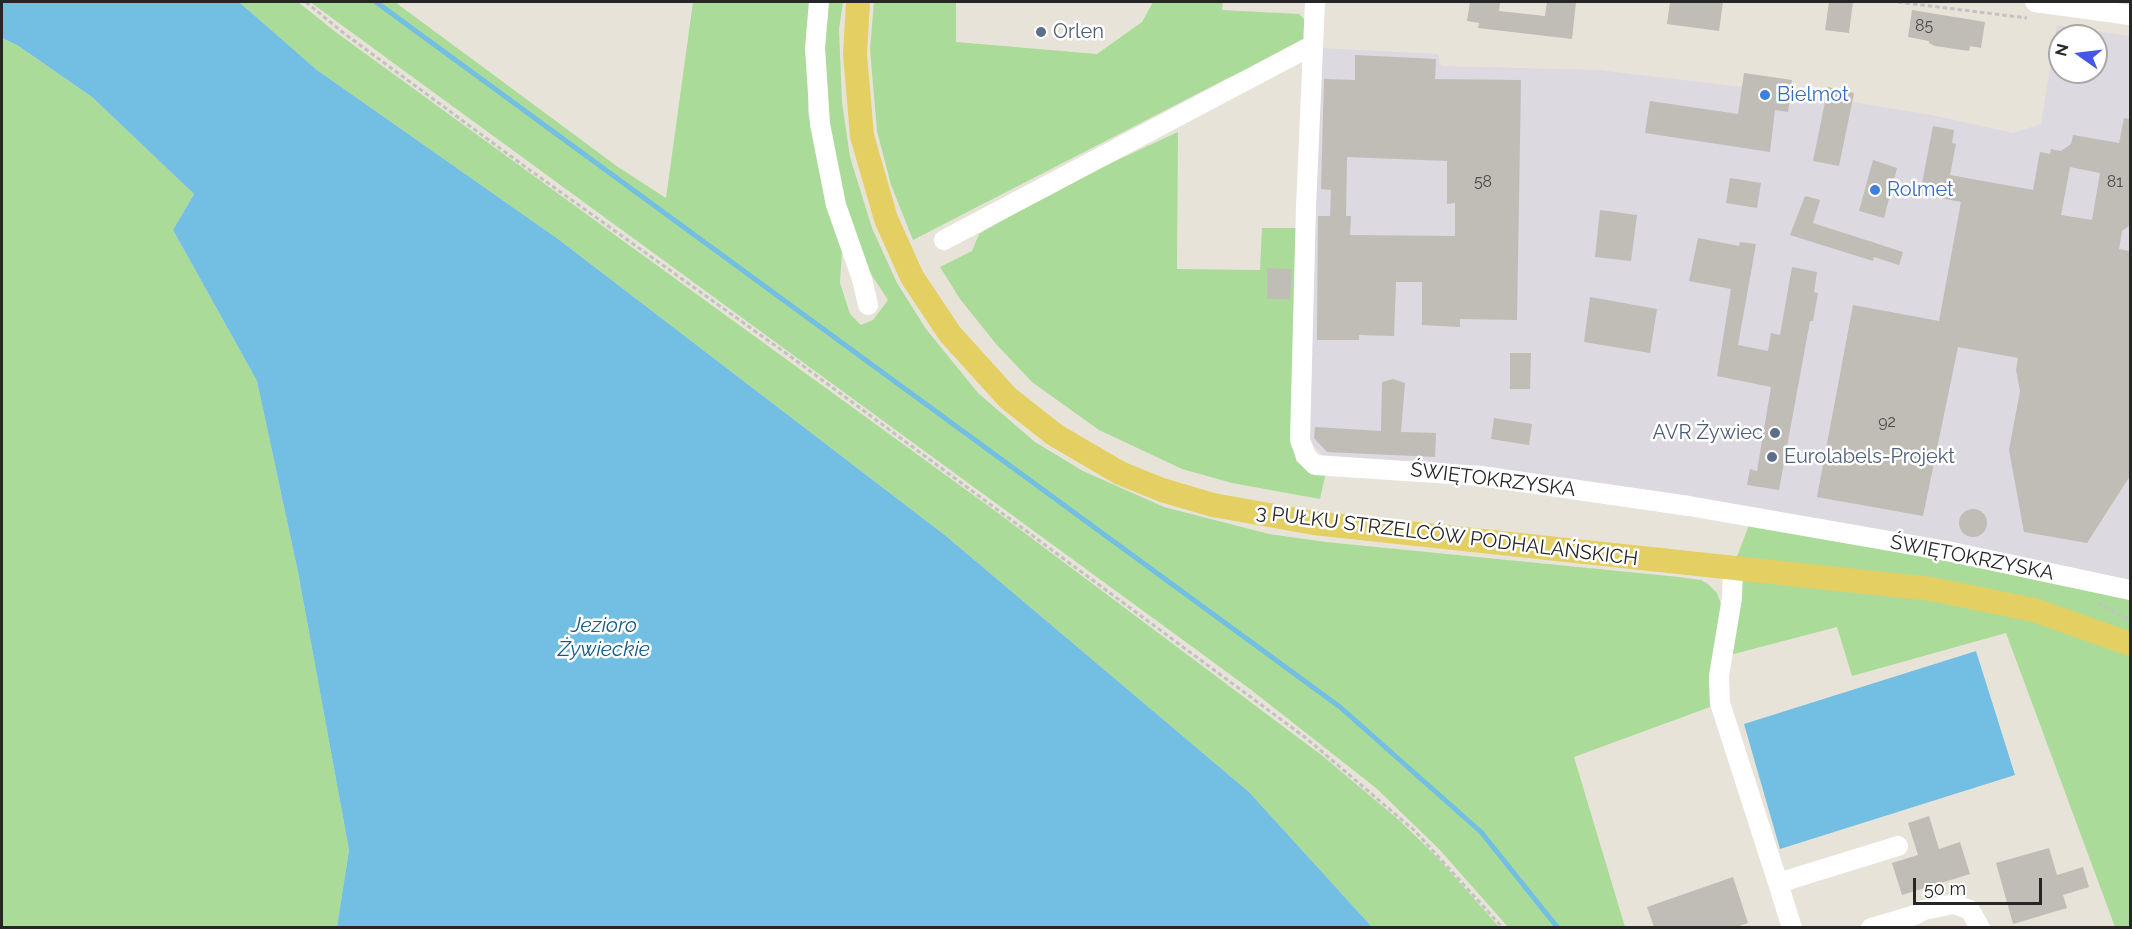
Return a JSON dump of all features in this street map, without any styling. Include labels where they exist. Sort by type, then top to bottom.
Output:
[{"type":"main road","name":"3 PUŁKU STRZELCÓW PODHALAŃSKICH","points":[[858,2],[855,54],[861,127],[886,219],[912,276],[950,334],[1008,398],[1055,435],[1098,462],[1140,482],[1171,493],[1240,511],[1367,531],[1931,589],[2002,602],[2067,620],[2130,644]]},
{"type":"street","points":[[819,2],[815,48],[820,124],[836,205],[862,279],[868,305]]},
{"type":"street","name":"ŚWIĘTOKRZYSKA","points":[[1316,2],[1306,207],[1307,375],[1300,440],[1306,456],[1314,465],[1481,476],[1689,506],[1947,551],[2130,590]]},
{"type":"street","points":[[2034,10],[2130,15]]},
{"type":"street","points":[[944,240],[1313,45]]},
{"type":"street","points":[[1733,567],[1732,598],[1719,676],[1719,703],[1792,927]]},
{"type":"street","points":[[1778,883],[1898,846]]},
{"type":"street","points":[[1871,927],[1924,910],[1954,904],[1970,910],[1980,927]]},
{"type":"path","points":[[306,2],[341,31],[787,354],[1306,738],[1415,831],[1503,927]]},
{"type":"path","points":[[1898,2],[2034,10]]},
{"type":"shaded area","points":[[2108,33],[2130,36],[2130,590],[2041,571],[1325,457],[1309,441],[1314,208],[1322,48],[1438,54],[1441,66],[1598,70],[1803,94],[1932,115],[2013,133],[2041,124],[2048,81],[2048,84],[2108,84]]},
{"type":"green space","points":[[239,2],[298,2],[337,33],[998,513],[1324,757],[1400,821],[1438,858],[1499,927],[1372,927],[1249,792],[946,536],[558,239],[317,70]]},
{"type":"green space","points":[[310,2],[395,2],[618,167],[666,198],[693,2],[810,2],[808,112],[824,189],[842,250],[840,283],[850,314],[861,325],[873,320],[888,300],[861,259],[831,158],[822,2],[843,2],[839,29],[842,102],[850,157],[872,228],[897,283],[926,329],[978,393],[1035,442],[1083,471],[1164,507],[1269,534],[1326,542],[1679,577],[1701,580],[1708,584],[1717,593],[1721,604],[1709,680],[1710,707],[1574,757],[1625,927],[1508,927],[1439,849],[1376,788],[1250,689]]},
{"type":"green space","points":[[874,2],[956,2],[956,42],[1097,54],[1142,22],[1153,2],[1223,2],[1222,10],[1299,14],[1306,21],[1304,43],[1226,79],[913,240],[891,185],[877,131],[870,49]]},
{"type":"green space","points":[[2,38],[17,45],[92,97],[194,194],[173,230],[257,381],[298,572],[349,850],[337,927],[2,927]]},
{"type":"green space","points":[[1178,132],[1177,269],[1260,270],[1262,228],[1296,228],[1294,445],[1296,461],[1306,468],[1326,472],[1320,499],[1232,483],[1182,469],[1099,430],[1032,382],[996,344],[960,299],[940,267],[972,251],[979,234],[1059,187]]},
{"type":"green space","points":[[1752,517],[2130,590],[2130,927],[2115,927],[2006,633],[1852,676],[1837,627],[1722,657],[1733,567]]},
{"type":"water","name":"Jezioro Żywieckie","points":[[2,2],[239,2],[317,70],[558,239],[946,536],[1249,792],[1372,927],[337,927],[349,850],[298,572],[257,381],[173,230],[194,194],[92,97],[17,45],[2,38]]},
{"type":"water","points":[[1976,651],[2015,775],[1780,849],[1744,724]]},
{"type":"building","points":[[1470,2],[1500,3],[1499,11],[1545,16],[1547,2],[1576,2],[1572,39],[1478,28],[1479,23],[1467,21]]},
{"type":"building","points":[[1670,2],[1723,2],[1719,31],[1667,24]]},
{"type":"building","points":[[1829,2],[1853,2],[1849,33],[1825,30]]},
{"type":"building","points":[[1912,10],[1985,22],[1981,48],[1970,46],[1969,51],[1935,46],[1929,41],[1908,37]]},
{"type":"building","points":[[1355,55],[1436,59],[1435,79],[1521,80],[1517,320],[1460,319],[1460,327],[1422,325],[1422,282],[1396,282],[1394,336],[1359,335],[1359,340],[1317,340],[1318,216],[1330,216],[1331,190],[1321,189],[1324,79],[1355,80]],"holes":[[[1347,157],[1447,161],[1447,204],[1455,203],[1455,236],[1350,235],[1351,216],[1346,216]]]},
{"type":"building","points":[[1744,73],[1792,80],[1788,112],[1775,110],[1770,152],[1645,133],[1650,101],[1738,114]]},
{"type":"building","points":[[1828,87],[1854,93],[1839,166],[1813,161]]},
{"type":"building","points":[[2124,118],[2130,119],[2130,225],[2122,231],[2119,249],[2130,251],[2130,476],[2087,543],[2024,532],[2009,450],[2020,391],[2016,370],[2018,358],[1958,347],[1923,516],[1817,497],[1853,305],[1939,321],[1961,202],[1920,194],[1933,126],[1954,130],[1952,143],[1956,144],[1950,175],[2033,190],[2040,152],[2050,154],[2051,149],[2061,151],[2071,144],[2073,135],[2119,143]],"holes":[[[2070,167],[2100,173],[2092,220],[2061,215]]]},
{"type":"building","points":[[1873,160],[1897,168],[1884,218],[1859,211]]},
{"type":"building","points":[[1730,178],[1761,183],[1757,208],[1726,203]]},
{"type":"building","points":[[1805,196],[1820,200],[1813,223],[1903,252],[1899,265],[1874,257],[1873,261],[1790,235]]},
{"type":"building","points":[[1600,210],[1637,215],[1631,261],[1595,257]]},
{"type":"building","points":[[1698,238],[1739,246],[1740,242],[1756,244],[1738,345],[1768,351],[1771,333],[1780,335],[1792,267],[1817,272],[1814,292],[1818,293],[1813,321],[1810,321],[1779,490],[1747,485],[1750,469],[1757,471],[1771,387],[1717,376],[1731,289],[1689,281]]},
{"type":"building","points":[[1267,268],[1292,269],[1290,299],[1267,299]]},
{"type":"building","points":[[1590,297],[1657,309],[1650,353],[1584,342]]},
{"type":"building","points":[[1510,353],[1531,353],[1530,389],[1510,389]]},
{"type":"building","points":[[1393,379],[1405,383],[1401,432],[1436,433],[1435,457],[1327,452],[1314,438],[1315,427],[1381,431],[1382,382]]},
{"type":"building","points":[[1494,418],[1532,424],[1529,445],[1491,439]]},
{"type":"building","points":[[1973,509],[1983,513],[1987,523],[1983,533],[1973,537],[1963,533],[1959,523],[1963,513]]},
{"type":"building","points":[[1929,816],[1939,849],[1960,842],[1970,874],[1902,895],[1892,863],[1918,855],[1908,823]]},
{"type":"building","points":[[2049,848],[2057,875],[2083,867],[2089,887],[2063,895],[2067,908],[2013,924],[1996,863]]},
{"type":"building","points":[[1733,877],[1748,923],[1736,927],[1654,927],[1647,907]]},
{"type":"waterway","points":[[376,2],[1340,707],[1481,832],[1558,928]]},
{"type":"place","name":"Orlen","points":[[1041,32]]},
{"type":"place","name":"Bielmot","points":[[1765,95]]},
{"type":"place","name":"Rolmet","points":[[1875,190]]},
{"type":"place","name":"AVR Żywiec","points":[[1775,433]]},
{"type":"place","name":"Eurolabels-Projekt","points":[[1772,457]]}]
